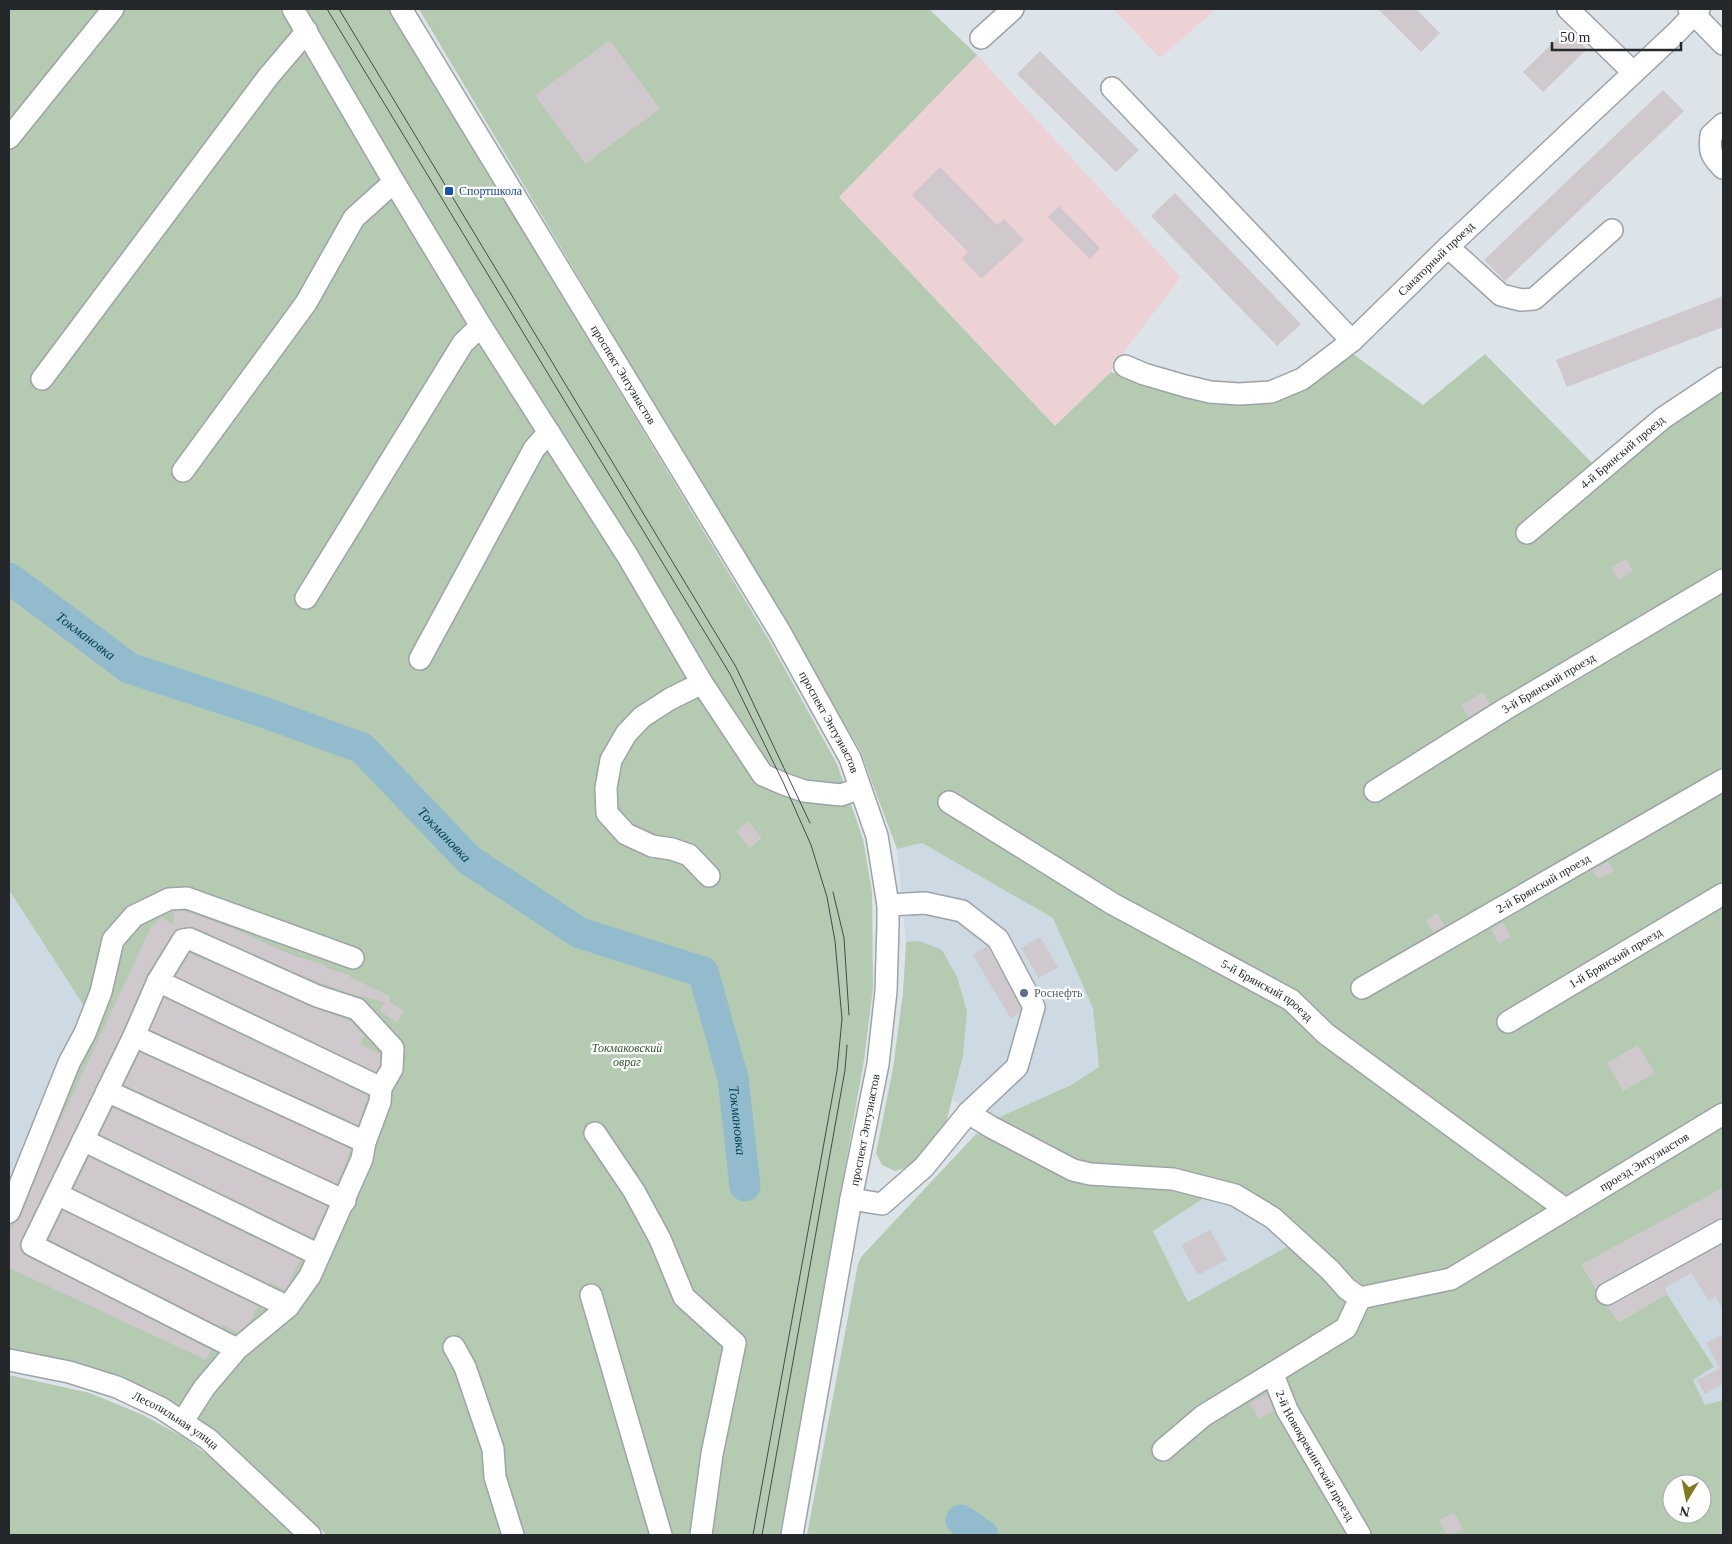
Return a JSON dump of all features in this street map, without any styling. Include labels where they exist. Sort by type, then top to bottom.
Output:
[{"type":"street","points":[[9,138],[112,9]]},
{"type":"street","points":[[293,9],[481,326],[627,555],[702,684],[763,774],[784,784],[804,790],[841,795],[860,788]]},
{"type":"street","name":"проспект Энтузиастов","points":[[401,9],[780,632],[850,758],[876,836],[888,905],[886,991],[879,1054],[851,1199],[792,1535]]},
{"type":"street","points":[[981,38],[1012,9]]},
{"type":"street","points":[[1568,9],[1633,72]]},
{"type":"street","points":[[1694,10],[1723,44]]},
{"type":"street","name":"Санаторный проезд","points":[[1125,366],[1144,374],[1210,392],[1240,394],[1271,392],[1302,379],[1352,341],[1448,247],[1677,32],[1694,10]]},
{"type":"street","points":[[42,379],[268,77],[307,31]]},
{"type":"street","points":[[1112,88],[1352,341]]},
{"type":"street","points":[[1723,124],[1711,135],[1710,148],[1714,158],[1723,168]]},
{"type":"street","points":[[183,471],[306,304],[354,218],[394,182]]},
{"type":"street","points":[[1448,247],[1501,295],[1522,300],[1534,299],[1612,230]]},
{"type":"street","points":[[306,598],[463,343],[481,326]]},
{"type":"street","name":"4-й Брянский проезд","points":[[1527,533],[1663,418],[1723,378]]},
{"type":"street","points":[[420,659],[534,449],[549,432]]},
{"type":"street","name":"3-й Брянский проезд","points":[[1375,790],[1507,708],[1723,580]]},
{"type":"street","points":[[702,684],[670,699],[642,717],[626,734],[610,760],[606,788],[607,813],[626,834],[652,846],[672,849],[689,855],[709,876]]},
{"type":"street","name":"2-й Брянский проезд","points":[[1362,988],[1723,780]]},
{"type":"street","name":"5-й Брянский проезд","points":[[949,802],[1113,904],[1291,1000],[1326,1034],[1565,1209]]},
{"type":"street","name":"1-й Брянский проезд","points":[[1508,1022],[1723,894]]},
{"type":"street","points":[[9,1212],[69,1063],[85,1033],[95,1008],[101,992],[113,940],[134,916],[169,899],[187,898],[353,958]]},
{"type":"street","points":[[851,1199],[882,1204],[924,1167],[968,1113],[1017,1067],[1034,1007],[998,939],[962,911],[925,903],[888,905]]},
{"type":"street","points":[[183,1421],[204,1388],[237,1349],[288,1307],[310,1276],[345,1201],[362,1158],[365,1142],[380,1102],[381,1088],[392,1069],[394,1048],[357,1009],[317,996],[190,939],[183,940],[177,946],[158,981],[134,1036],[32,1245],[237,1349]]},
{"type":"street","points":[[158,981],[381,1088]]},
{"type":"street","points":[[134,1036],[365,1142]]},
{"type":"street","points":[[107,1091],[345,1201]]},
{"type":"street","points":[[968,1113],[1073,1170],[1090,1174],[1173,1179],[1235,1195],[1273,1218],[1330,1270],[1347,1289],[1360,1298],[1346,1328],[1273,1375],[1203,1416],[1163,1450]]},
{"type":"street","name":"проезд Энтузиастов","points":[[1360,1298],[1451,1279],[1723,1114]]},
{"type":"street","points":[[595,1133],[638,1199],[660,1239],[684,1298],[735,1343],[712,1454],[701,1535]]},
{"type":"street","points":[[83,1140],[319,1255]]},
{"type":"street","points":[[57,1194],[288,1307]]},
{"type":"street","points":[[1607,1294],[1723,1230]]},
{"type":"street","points":[[591,1295],[661,1535]]},
{"type":"street","points":[[454,1347],[465,1368],[493,1449],[495,1477],[513,1535]]},
{"type":"street","name":"Лесопильная улица","points":[[9,1360],[69,1372],[116,1387],[161,1408],[208,1439],[310,1535]]},
{"type":"street","name":"2-й Новокрекингский проезд","points":[[1273,1375],[1287,1410],[1360,1535]]},
{"type":"shaded area","points":[[1113,9],[1216,9],[1160,58]]},
{"type":"shaded area","points":[[977,55],[1181,277],[1111,372],[1055,426],[839,197]]},
{"type":"shaded area","name":"Роснефть","points":[[922,843],[1054,918],[1093,1008],[1099,1067],[1069,1086],[993,1120],[952,1100],[963,1056],[919,941],[906,942],[897,849]]},
{"type":"shaded area","points":[[9,890],[84,1006],[9,1198]]},
{"type":"shaded area","points":[[1723,1188],[1723,1400],[1705,1405],[1693,1380],[1714,1368],[1667,1294],[1619,1322],[1604,1302],[1582,1264]]},
{"type":"shaded area","points":[[1207,1196],[1222,1197],[1267,1220],[1290,1245],[1188,1302],[1153,1231]]},
{"type":"green space","name":"Токмаковский овраг","points":[[9,9],[389,9],[769,640],[837,764],[863,839],[872,892],[873,988],[864,1060],[780,1535],[327,1535],[211,1428],[70,1363],[9,1349],[9,1198],[84,1006],[9,890]]},
{"type":"green space","points":[[419,9],[929,9],[977,55],[839,197],[1055,426],[1111,372],[1138,383],[1218,405],[1272,401],[1310,386],[1353,354],[1423,405],[1485,354],[1604,475],[1723,386],[1723,1188],[1582,1265],[1604,1302],[1619,1322],[1667,1294],[1714,1367],[1693,1380],[1705,1405],[1723,1400],[1723,1535],[807,1535],[858,1264],[861,1257],[976,1134],[994,1135],[993,1120],[1069,1086],[1099,1067],[1093,1008],[1053,918],[922,843],[897,849],[860,750]],"holes":[[[1207,1196],[1222,1197],[1267,1220],[1290,1245],[1188,1302],[1153,1231]]]},
{"type":"green space","points":[[919,941],[942,950],[957,977],[967,1012],[963,1056],[946,1123],[921,1157],[909,1167],[895,1171],[882,1165],[876,1153],[893,1068],[903,993],[906,942]]},
{"type":"green space","points":[[9,1375],[90,1393],[143,1415],[185,1438],[222,1466],[295,1535],[9,1535]]},
{"type":"building","points":[[1378,9],[1416,9],[1440,33],[1421,52]]},
{"type":"building","points":[[1567,29],[1587,49],[1543,92],[1523,72]]},
{"type":"building","points":[[610,40],[660,109],[585,164],[535,95]]},
{"type":"building","points":[[1040,51],[1139,150],[1116,172],[1017,74]]},
{"type":"building","points":[[1663,90],[1684,111],[1505,281],[1484,260]]},
{"type":"building","points":[[940,167],[997,225],[1004,219],[1024,240],[981,279],[962,258],[968,252],[912,195]]},
{"type":"building","points":[[1175,193],[1301,324],[1277,346],[1151,216]]},
{"type":"building","points":[[1059,206],[1100,248],[1090,259],[1048,217]]},
{"type":"building","points":[[1723,296],[1723,327],[1567,387],[1556,360]]},
{"type":"building","points":[[1626,559],[1633,571],[1618,580],[1611,567]]},
{"type":"building","points":[[1483,692],[1490,704],[1468,717],[1461,705]]},
{"type":"building","points":[[748,821],[762,838],[750,848],[736,831]]},
{"type":"building","points":[[1608,861],[1614,871],[1598,879],[1592,870]]},
{"type":"building","points":[[174,911],[185,911],[232,928],[292,955],[350,975],[350,977],[391,997],[389,1001],[404,1011],[397,1023],[380,1011],[384,1002],[348,993],[310,979],[189,927],[176,929],[147,974],[123,1031],[21,1240],[20,1246],[26,1256],[211,1350],[206,1360],[9,1268],[9,1232],[13,1224],[21,1217],[50,1143],[151,927],[161,917],[173,925]]},
{"type":"building","points":[[1437,913],[1445,926],[1433,932],[1426,920]]},
{"type":"building","points":[[1503,922],[1511,937],[1499,944],[1491,929]]},
{"type":"building","points":[[1040,937],[1058,967],[1039,978],[1021,948]]},
{"type":"building","points":[[987,946],[1021,1008],[1019,1013],[1011,1019],[973,955]]},
{"type":"building","points":[[190,953],[312,1007],[352,1022],[364,1035],[360,1044],[380,1054],[380,1065],[376,1072],[176,976]]},
{"type":"building","points":[[164,998],[368,1096],[358,1125],[150,1030]]},
{"type":"building","points":[[1638,1045],[1655,1073],[1623,1091],[1607,1063]]},
{"type":"building","points":[[140,1052],[351,1149],[337,1184],[124,1085]]},
{"type":"building","points":[[113,1108],[327,1206],[313,1237],[100,1134]]},
{"type":"building","points":[[89,1157],[300,1260],[285,1290],[269,1282],[269,1284],[74,1188]]},
{"type":"building","points":[[1723,1188],[1723,1218],[1717,1219],[1601,1283],[1596,1288],[1582,1264]]},
{"type":"building","points":[[63,1211],[258,1306],[250,1322],[238,1332],[222,1325],[221,1327],[49,1239]]},
{"type":"building","points":[[1210,1230],[1227,1260],[1198,1275],[1181,1245]]},
{"type":"building","points":[[1723,1244],[1723,1309],[1715,1296],[1709,1301],[1691,1273],[1665,1288],[1667,1294],[1619,1322],[1607,1306],[1613,1305]]},
{"type":"building","points":[[1723,1334],[1723,1384],[1705,1394],[1697,1380],[1720,1368],[1706,1343]]},
{"type":"building","points":[[1267,1394],[1274,1411],[1258,1419],[1250,1403]]},
{"type":"building","points":[[1454,1512],[1463,1529],[1447,1535],[1439,1520]]},
{"type":"waterway","name":"Токмановка","points":[[9,578],[129,668],[263,712],[362,748],[469,860],[580,933],[703,972],[733,1078],[745,1186]]},
{"type":"waterway","name":"Токмановка","points":[[961,1520],[983,1535]]},
{"type":"tram line","points":[[327,9],[730,674],[784,784],[811,845],[827,897],[835,941],[842,1019],[837,1071],[753,1535]]},
{"type":"tram line","points":[[339,9],[736,667],[810,823]]},
{"type":"tram line","points":[[833,892],[844,938],[849,1015]]},
{"type":"tram line","points":[[762,1535],[845,1070],[847,1045]]},
{"type":"place","name":"Спортшкола","points":[[449,191]]},
{"type":"place","name":"Роснефть","points":[[1024,993]]}]
